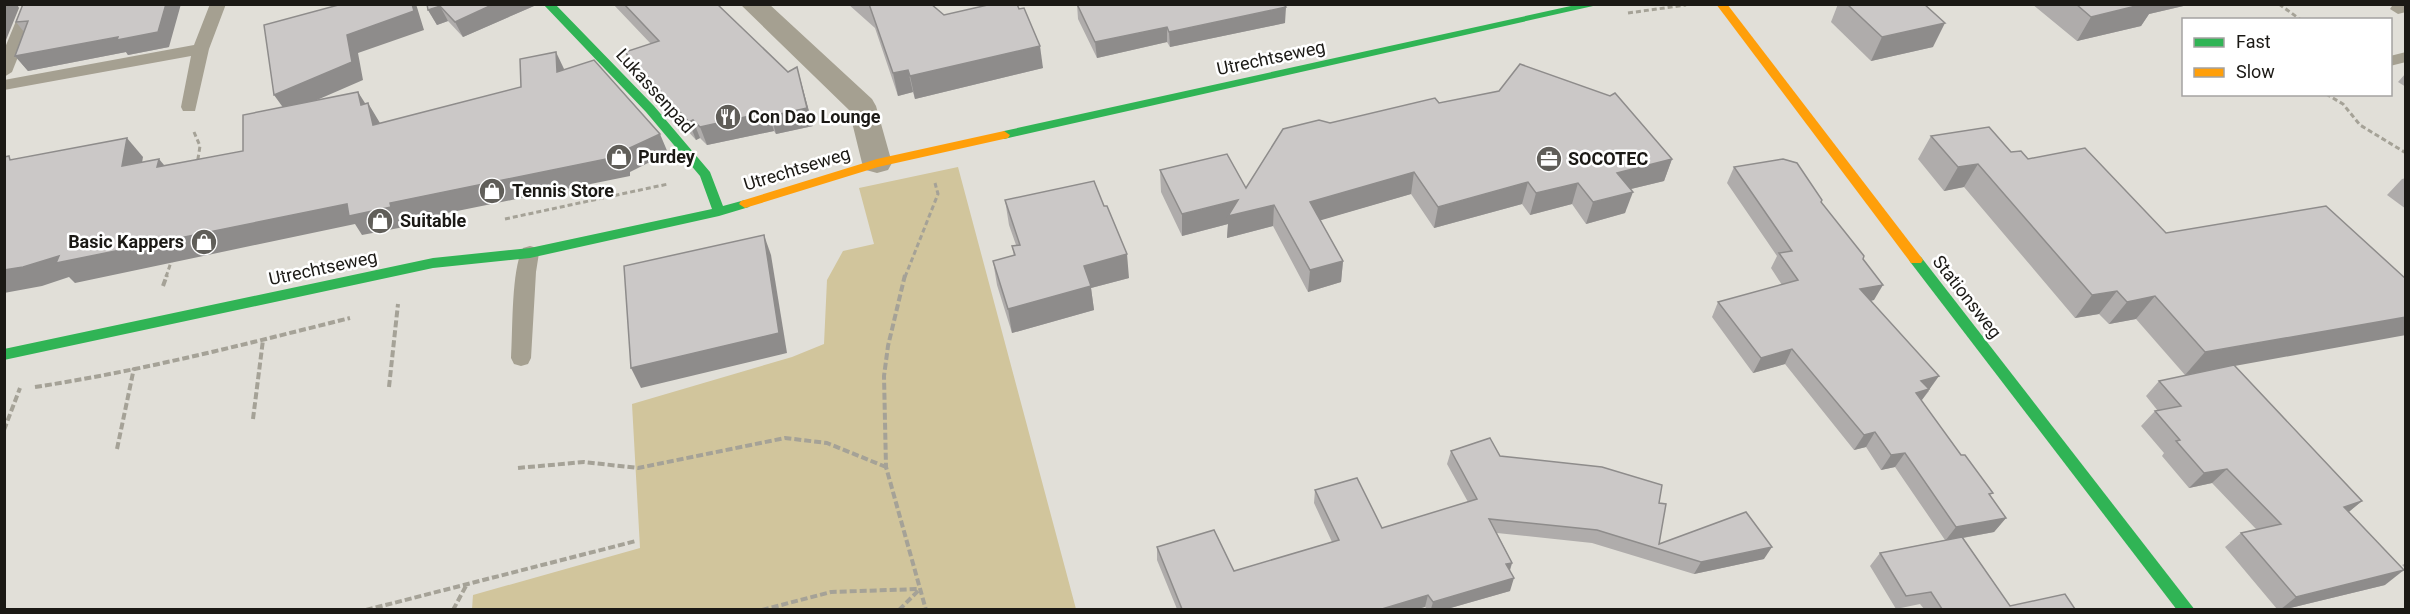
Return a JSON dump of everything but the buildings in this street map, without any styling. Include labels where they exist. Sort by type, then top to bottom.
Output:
[{"type":"main road","name":"Lukassenpad","points":[[548,4],[650,108],[706,175],[719,212]]},
{"type":"main road","name":"Utrechtseweg","points":[[4,355],[433,263],[530,253],[719,212],[877,163],[1597,4]]},
{"type":"main road","name":"Stationsweg","points":[[1721,4],[1962,321],[2187,609]]},
{"type":"street","points":[[753,4],[862,106],[877,163]]},
{"type":"lane","points":[[4,72],[31,4]]},
{"type":"lane","points":[[189,106],[201,49],[218,4]]},
{"type":"lane","points":[[4,85],[201,49]]},
{"type":"lane","points":[[521,358],[525,272],[530,253]]},
{"type":"path","points":[[2279,4],[2298,18]]},
{"type":"path","points":[[2329,96],[2343,104],[2360,125],[2406,153]]},
{"type":"path","points":[[189,106],[192,128],[200,146],[195,173]]},
{"type":"path","points":[[926,609],[886,467],[884,376],[888,346],[907,268],[938,194],[933,177]]},
{"type":"path","points":[[162,290],[173,254]]},
{"type":"path","points":[[389,387],[398,300]]},
{"type":"path","points":[[252,419],[263,340]]},
{"type":"path","points":[[117,449],[134,368]]},
{"type":"path","points":[[4,430],[20,388]]},
{"type":"path","points":[[518,468],[584,462],[638,468],[785,438],[827,443],[886,467]]},
{"type":"path","points":[[366,609],[636,541]]},
{"type":"path","points":[[453,609],[467,584]]},
{"type":"path","points":[[762,609],[831,592],[919,589]]},
{"type":"path","points":[[899,609],[919,589]]},
{"type":"shaded area","points":[[958,167],[1076,609],[472,609],[473,595],[640,548],[632,404],[792,357],[824,344],[827,280],[843,251],[874,244],[859,188]]},
{"type":"traffic: fast","points":[[548,4],[650,109],[706,175],[719,212]]},
{"type":"traffic: fast","points":[[1004,135],[1597,4]]},
{"type":"traffic: fast","points":[[4,355],[433,263],[530,253],[719,212],[745,204]]},
{"type":"traffic: fast","points":[[1916,260],[2187,610]]},
{"type":"traffic: slow","points":[[1721,4],[1916,260]]},
{"type":"traffic: slow","points":[[745,204],[877,163],[1004,135]]},
{"type":"place","name":"Con Dao Lounge","points":[[728,117]]},
{"type":"place","name":"Purdey","points":[[619,157]]},
{"type":"place","name":"SOCOTEC","points":[[1549,159]]},
{"type":"place","name":"Tennis Store","points":[[492,191]]},
{"type":"place","name":"Suitable","points":[[380,221]]},
{"type":"place","name":"Basic Kappers","points":[[204,242]]}]
